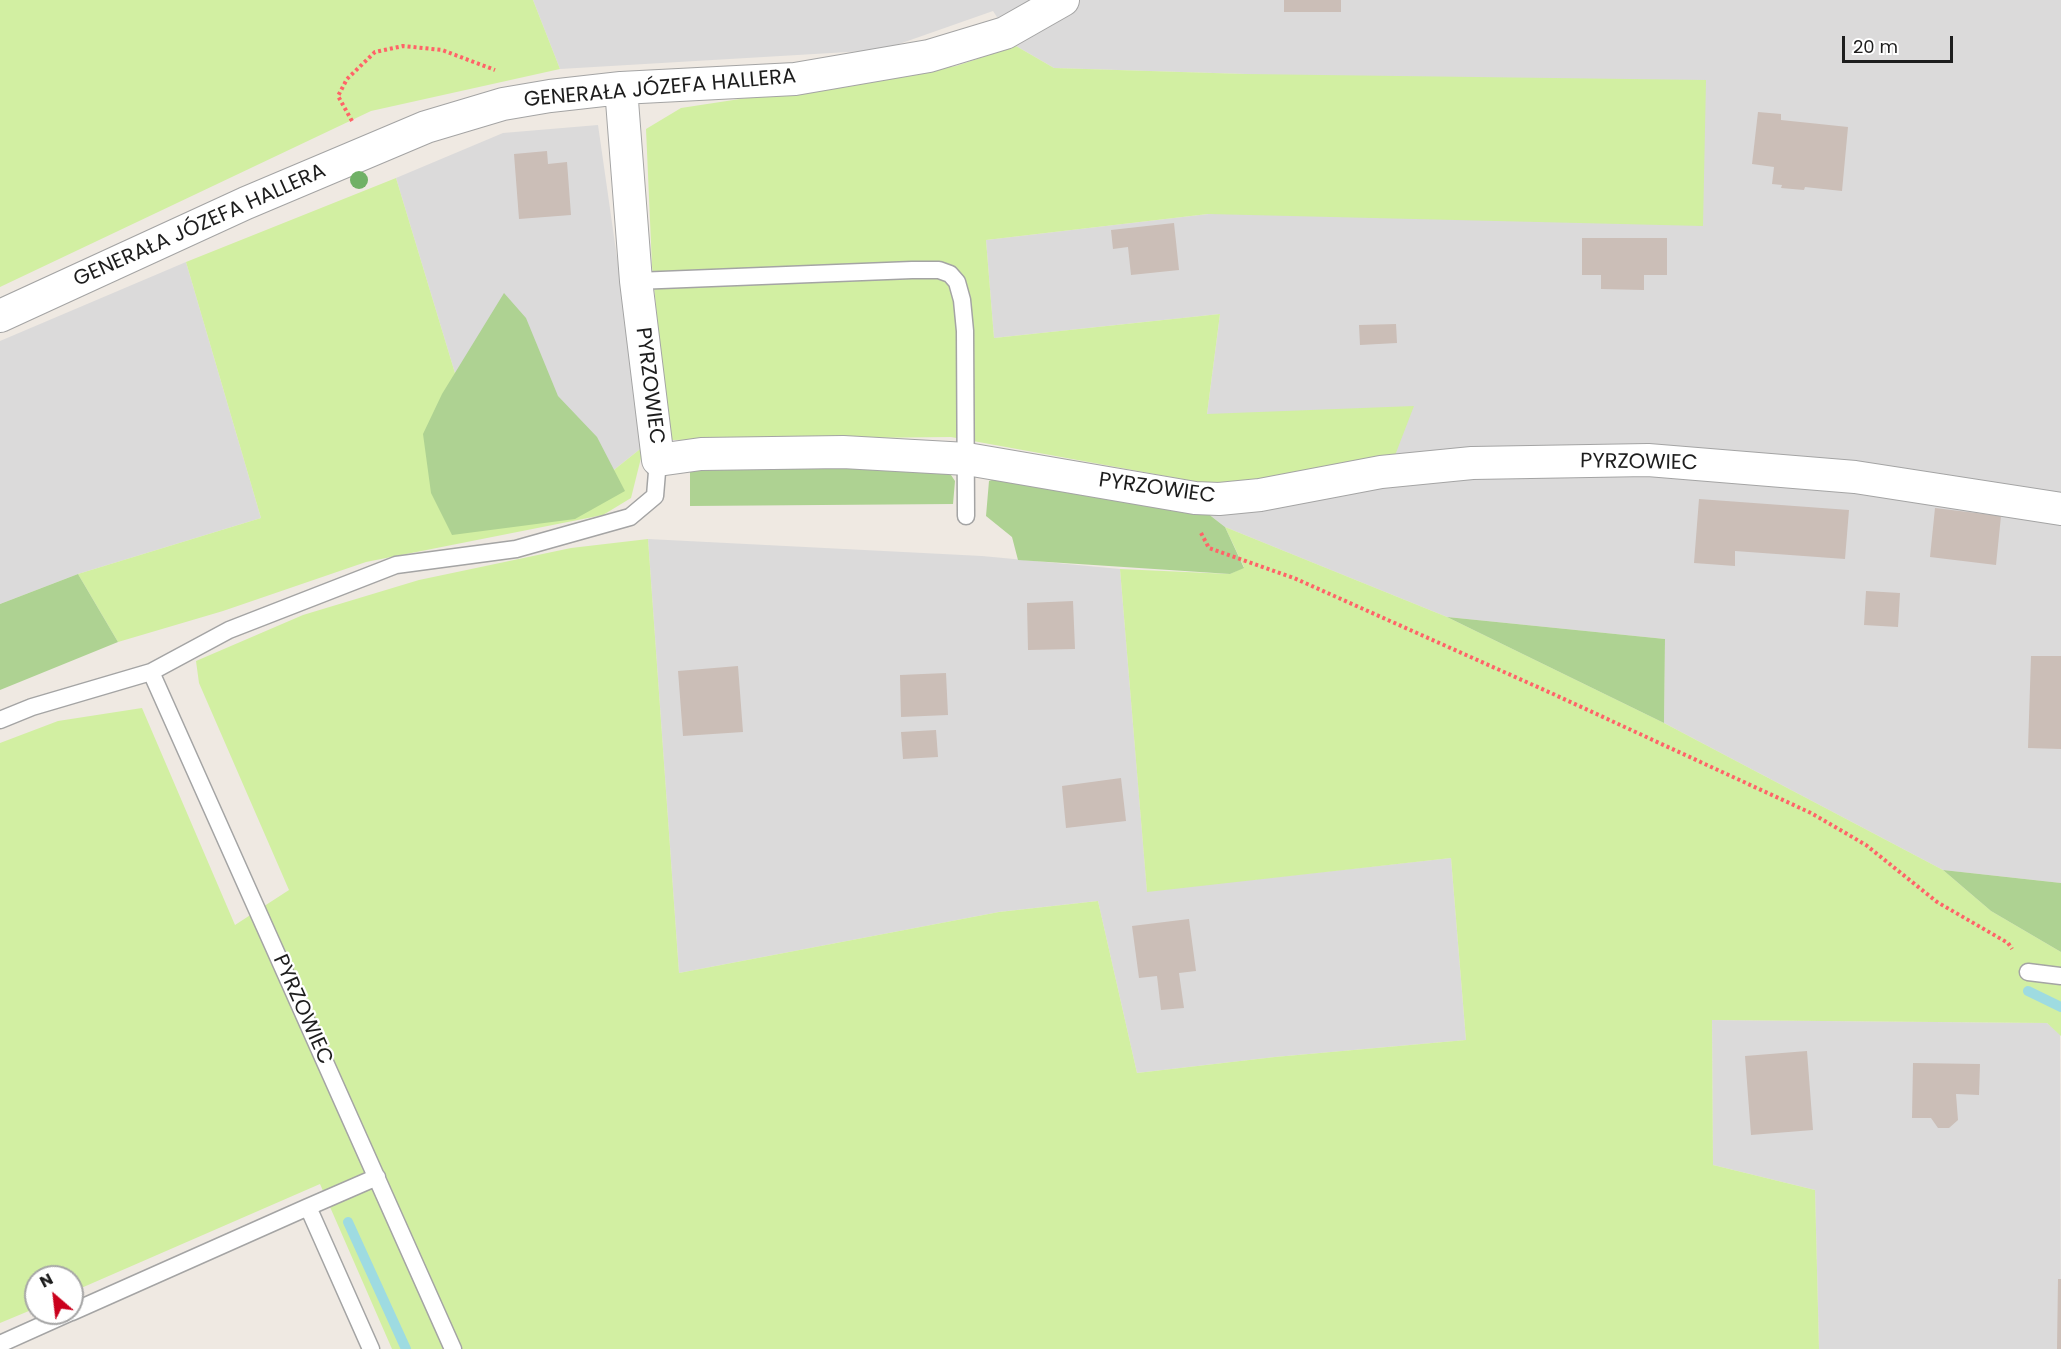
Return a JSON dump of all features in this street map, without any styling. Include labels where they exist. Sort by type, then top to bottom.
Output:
[{"type":"street","name":"GENERAŁA JÓZEFA HALLERA","points":[[0,316],[246,203],[371,150],[426,127],[503,104],[621,88],[795,79],[929,56],[1005,33],[1063,0]]},
{"type":"street","name":"PYRZOWIEC","points":[[621,88],[636,281],[658,460],[701,454],[843,452],[967,459],[1219,500],[1260,495],[1380,472],[1472,464],[1648,460],[1855,477],[2061,509]]},
{"type":"lane","points":[[636,281],[912,270],[939,270],[950,274],[957,282],[962,300],[965,331],[966,516]]},
{"type":"lane","points":[[0,720],[32,707],[151,672],[229,630],[396,565],[516,549],[630,518],[655,496],[658,460]]},
{"type":"lane","name":"PYRZOWIEC","points":[[151,672],[453,1349]]},
{"type":"lane","points":[[2028,972],[2061,976]]},
{"type":"lane","points":[[84,1306],[376,1177]]},
{"type":"lane","points":[[308,1207],[371,1349]]},
{"type":"lane","points":[[0,1344],[42,1325]]},
{"type":"path","points":[[371,150],[342,107],[338,96],[346,79],[375,52],[403,46],[442,50],[497,70]]},
{"type":"path","points":[[1196,498],[1196,522],[1209,548],[1294,578],[1811,813],[1866,845],[1937,902],[2008,943],[2028,972]]},
{"type":"shaded area","points":[[533,0],[2061,0],[2061,883],[1943,870],[1664,723],[1665,639],[1447,617],[1225,527],[1207,513],[1207,414],[1220,314],[994,338],[986,240],[1208,214],[1245,74],[1054,68],[1016,46],[993,11],[882,50],[560,69]]},
{"type":"shaded area","points":[[598,125],[644,446],[600,481],[490,489],[396,178],[503,133]]},
{"type":"shaded area","points":[[186,262],[261,518],[78,574],[0,604],[0,341]]},
{"type":"shaded area","points":[[648,539],[982,556],[1120,569],[1147,891],[1451,858],[1466,1040],[1275,1057],[1137,1073],[1098,901],[999,912],[679,973]]},
{"type":"shaded area","points":[[1712,1020],[2047,1023],[2060,1034],[2061,1349],[1819,1349],[1815,1190],[1713,1165]]},
{"type":"green space","points":[[0,0],[533,0],[560,69],[371,111],[0,287]]},
{"type":"green space","points":[[1016,46],[1054,68],[1245,74],[1706,80],[1703,226],[1208,214],[986,240],[994,338],[1220,314],[1207,414],[1414,406],[1394,458],[1215,485],[951,437],[669,440],[652,266],[646,129],[681,108],[956,66]]},
{"type":"green space","points":[[396,178],[490,489],[600,481],[644,446],[631,498],[603,515],[366,562],[223,611],[118,642],[78,574],[261,518],[186,262]]},
{"type":"green space","points":[[504,293],[526,318],[558,396],[597,437],[625,491],[575,519],[452,535],[431,493],[423,434],[442,394]]},
{"type":"green space","points":[[746,462],[945,466],[955,481],[953,504],[690,506],[690,470]]},
{"type":"green space","points":[[1008,474],[1207,513],[1225,527],[1244,568],[1230,574],[1018,560],[1012,537],[986,516],[989,481]]},
{"type":"green space","points":[[1225,527],[1447,617],[1664,723],[1943,870],[1991,911],[2061,952],[2061,1036],[2047,1023],[1712,1020],[1713,1165],[1815,1190],[1819,1349],[392,1349],[320,1184],[84,1287],[84,1265],[24,1265],[24,1313],[0,1323],[0,743],[58,721],[142,708],[235,925],[289,890],[199,683],[196,661],[303,615],[419,580],[571,548],[648,539],[679,973],[999,912],[1098,901],[1137,1073],[1275,1057],[1466,1040],[1451,858],[1147,892],[1120,569],[1230,574],[1244,567]]},
{"type":"green space","points":[[78,574],[118,642],[0,690],[0,604]]},
{"type":"green space","points":[[1447,617],[1665,639],[1664,723]]},
{"type":"green space","points":[[1943,870],[2061,883],[2061,952],[1991,911]]},
{"type":"building","points":[[1284,0],[1341,0],[1341,12],[1284,12]]},
{"type":"building","points":[[1758,112],[1781,114],[1781,120],[1848,127],[1842,191],[1805,187],[1804,190],[1781,188],[1782,185],[1772,184],[1774,167],[1752,164]]},
{"type":"building","points":[[547,151],[548,164],[567,162],[571,215],[519,219],[514,154]]},
{"type":"building","points":[[1174,223],[1179,270],[1131,275],[1128,247],[1113,249],[1111,230]]},
{"type":"building","points":[[1582,238],[1667,238],[1667,275],[1644,275],[1644,290],[1601,289],[1601,275],[1582,275]]},
{"type":"building","points":[[1396,324],[1397,343],[1360,345],[1359,325]]},
{"type":"building","points":[[1699,499],[1849,510],[1845,559],[1735,551],[1735,566],[1694,563]]},
{"type":"building","points":[[1935,508],[2001,516],[1996,565],[1930,557]]},
{"type":"building","points":[[1866,591],[1900,593],[1898,627],[1864,625]]},
{"type":"building","points":[[1073,601],[1075,649],[1028,650],[1027,603]]},
{"type":"building","points":[[2031,656],[2061,656],[2061,749],[2028,748]]},
{"type":"building","points":[[738,666],[743,732],[683,736],[678,671]]},
{"type":"building","points":[[946,673],[948,715],[901,717],[900,675]]},
{"type":"building","points":[[936,730],[938,757],[903,759],[901,732]]},
{"type":"building","points":[[1121,778],[1126,821],[1066,828],[1062,786]]},
{"type":"building","points":[[1189,919],[1196,971],[1179,973],[1184,1008],[1161,1010],[1157,976],[1139,978],[1132,926]]},
{"type":"building","points":[[1807,1051],[1813,1130],[1751,1135],[1745,1056]]},
{"type":"building","points":[[1913,1063],[1980,1064],[1979,1095],[1956,1094],[1958,1120],[1949,1128],[1938,1128],[1931,1118],[1912,1118]]},
{"type":"building","points":[[2058,1279],[2061,1279],[2061,1349],[2057,1349]]},
{"type":"waterway","points":[[2028,991],[2061,1007]]},
{"type":"waterway","points":[[348,1222],[406,1349]]}]
